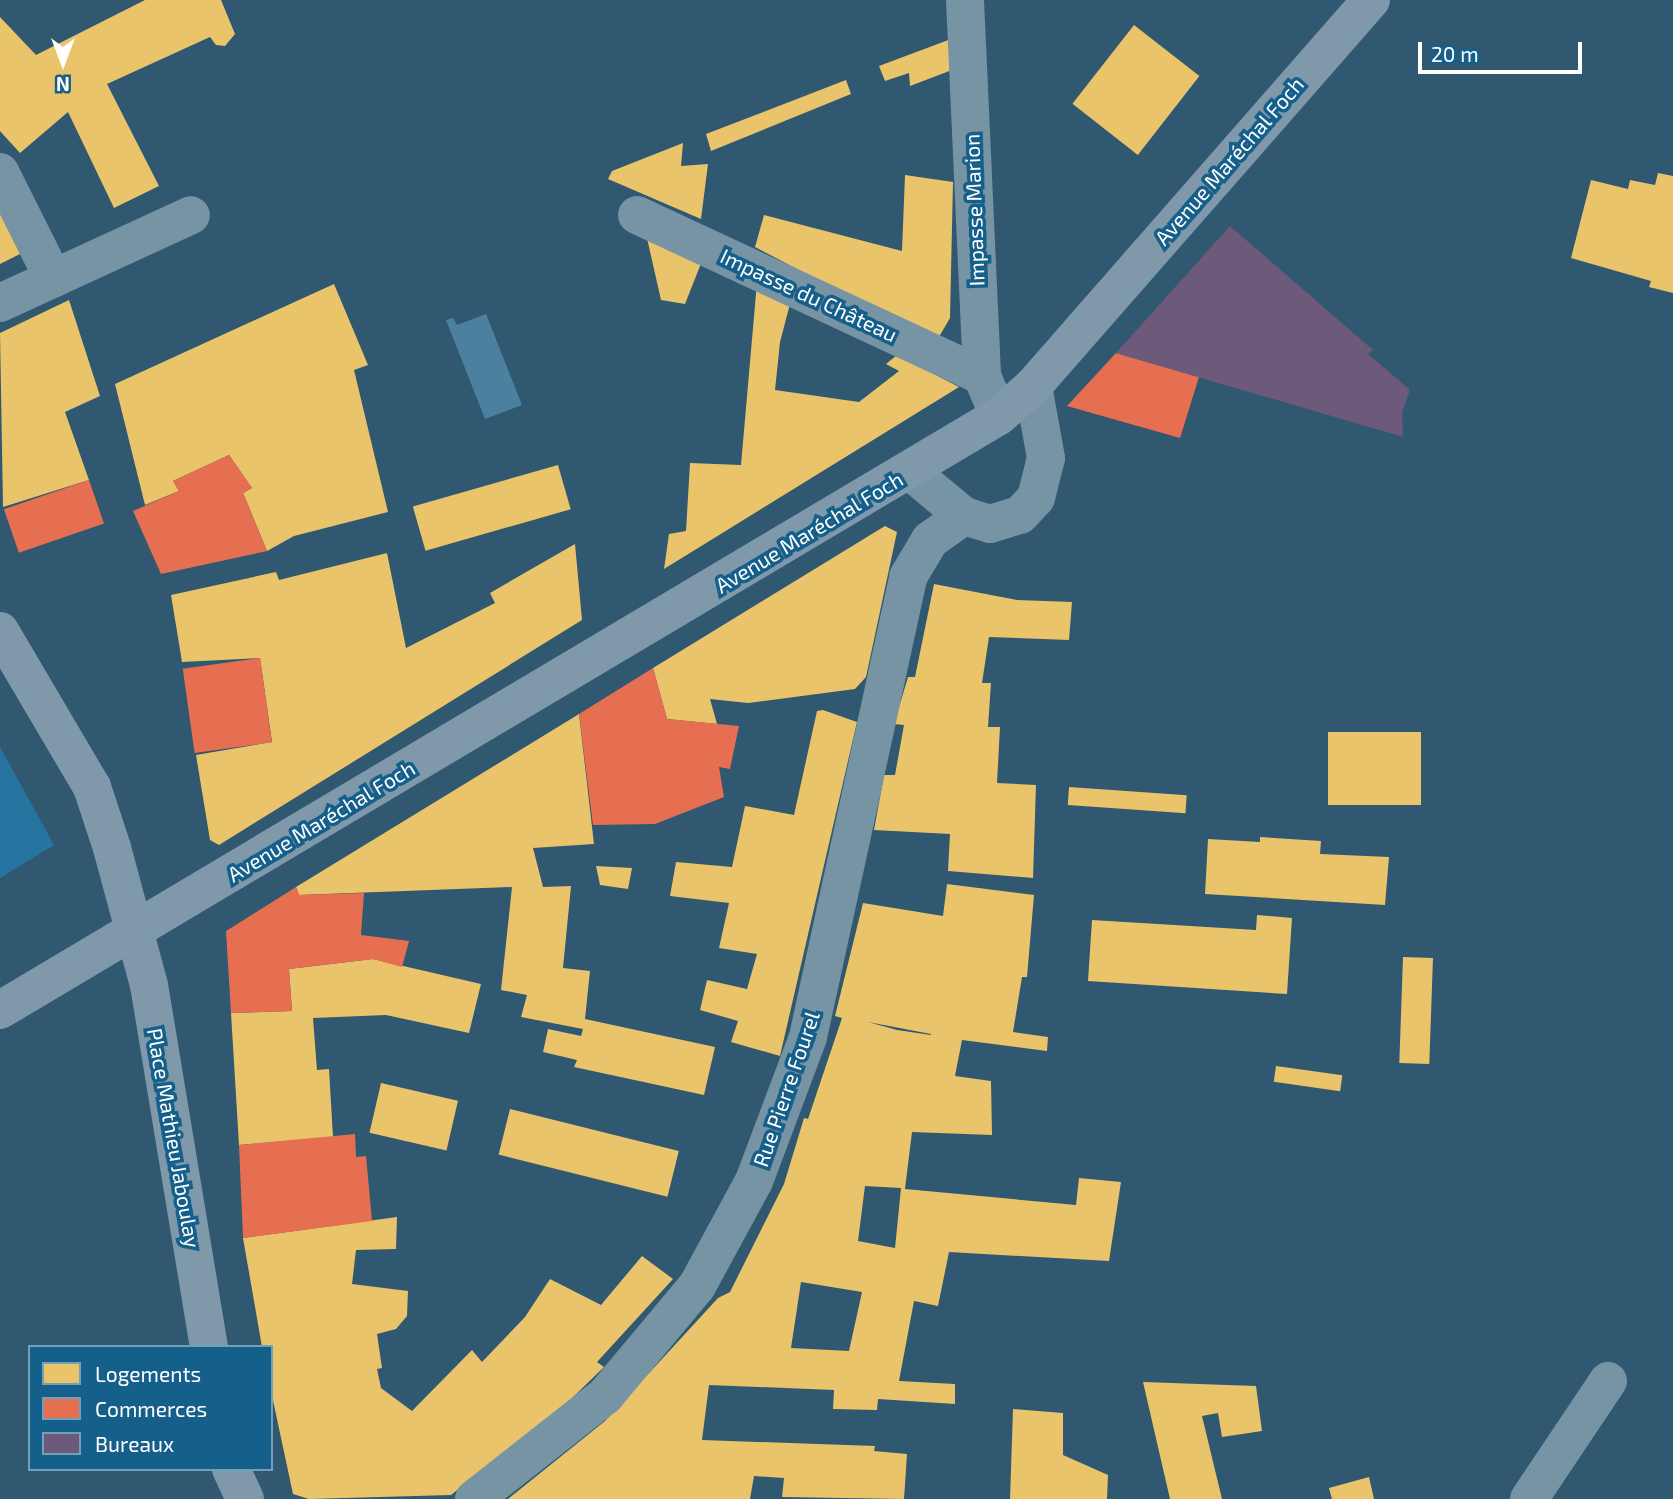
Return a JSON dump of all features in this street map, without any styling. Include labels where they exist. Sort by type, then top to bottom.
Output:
[{"type":"main road","name":"Avenue Maréchal Foch","points":[[0,1010],[911,472],[999,416],[1033,386],[1371,0]]},
{"type":"main road","name":"Place Mathieu Jaboulay","points":[[0,631],[92,787],[136,929],[209,1345]]},
{"type":"main road","points":[[232,1471],[245,1499]]},
{"type":"street","name":"Impasse Marion","points":[[965,0],[982,376],[999,416]]},
{"type":"street","points":[[0,172],[53,278]]},
{"type":"street","points":[[0,303],[191,215]]},
{"type":"street","name":"Impasse du Château","points":[[637,215],[982,376]]},
{"type":"street","points":[[911,472],[964,516],[990,524],[1020,514],[1036,498],[1045,458],[1033,386]]},
{"type":"street","name":"Rue Pierre Fourel","points":[[474,1499],[605,1396],[697,1286],[754,1181],[808,1037],[908,577],[930,540],[964,516]]},
{"type":"street","points":[[1529,1499],[1608,1381]]},
{"type":"shaded area","points":[[486,314],[522,405],[485,419],[446,320],[453,318],[457,325]]},
{"type":"shaded area","points":[[0,747],[54,845],[0,878]]},
{"type":"building: Logements","points":[[145,0],[221,0],[235,34],[225,46],[216,45],[210,37],[107,84],[159,186],[114,208],[68,112],[20,153],[0,131],[0,17],[36,55]]},
{"type":"building: Logements","points":[[1134,25],[1199,76],[1138,155],[1072,104]]},
{"type":"building: Logements","points":[[951,39],[952,70],[910,86],[909,73],[885,81],[879,66]]},
{"type":"building: Logements","points":[[846,80],[851,94],[711,151],[706,134]]},
{"type":"building: Logements","points":[[683,143],[681,166],[708,164],[701,219],[608,179],[612,171]]},
{"type":"building: Logements","points":[[1658,173],[1673,176],[1673,293],[1649,287],[1651,281],[1571,258],[1591,180],[1628,189],[1630,180],[1655,185]]},
{"type":"building: Logements","points":[[905,175],[953,182],[950,318],[936,342],[755,247],[764,215],[902,251]]},
{"type":"building: Logements","points":[[0,204],[24,252],[0,264]]},
{"type":"building: Logements","points":[[644,225],[704,256],[685,304],[661,300]]},
{"type":"building: Logements","points":[[757,282],[791,300],[780,342],[775,390],[859,402],[899,371],[886,364],[897,355],[959,387],[664,569],[669,534],[686,531],[690,463],[741,465]]},
{"type":"building: Logements","points":[[334,284],[368,365],[354,370],[388,512],[294,536],[267,551],[243,493],[252,488],[229,455],[173,481],[179,491],[145,505],[115,384]]},
{"type":"building: Logements","points":[[69,300],[100,396],[65,412],[89,480],[3,507],[0,333]]},
{"type":"building: Logements","points":[[558,465],[571,509],[426,551],[413,507]]},
{"type":"building: Logements","points":[[885,526],[897,532],[866,677],[855,689],[748,703],[710,699],[717,724],[667,719],[653,668]]},
{"type":"building: Logements","points":[[575,544],[582,620],[219,845],[210,840],[196,755],[272,742],[260,658],[182,662],[171,595],[276,572],[279,580],[387,553],[406,648],[495,603],[490,593]]},
{"type":"building: Logements","points":[[934,584],[1017,600],[1072,602],[1069,640],[989,637],[982,683],[991,683],[988,727],[1000,727],[997,783],[1036,785],[1033,878],[948,871],[950,834],[874,830],[884,775],[895,775],[904,725],[894,724],[908,677],[915,677]]},
{"type":"building: Logements","points":[[823,710],[857,722],[780,1056],[731,1042],[738,1021],[700,1010],[707,980],[747,989],[757,954],[719,948],[729,903],[670,896],[676,862],[732,867],[745,806],[794,815],[817,711]]},
{"type":"building: Logements","points":[[579,714],[594,844],[533,848],[543,887],[571,886],[563,968],[590,971],[585,1019],[715,1047],[704,1095],[574,1067],[577,1060],[543,1052],[548,1029],[581,1036],[583,1029],[521,1017],[527,995],[501,990],[512,887],[299,895],[296,887]]},
{"type":"building: Logements","points":[[1328,732],[1421,732],[1421,805],[1328,805]]},
{"type":"building: Logements","points":[[1069,787],[1187,795],[1185,813],[1068,805]]},
{"type":"building: Logements","points":[[1260,837],[1321,841],[1320,854],[1389,857],[1385,905],[1205,894],[1208,839],[1260,842]]},
{"type":"building: Logements","points":[[596,866],[632,868],[628,889],[600,885]]},
{"type":"building: Logements","points":[[947,884],[1034,895],[1027,977],[1022,977],[1013,1032],[1048,1037],[1047,1051],[962,1040],[955,1076],[991,1081],[992,1135],[912,1132],[905,1189],[1076,1205],[1079,1178],[1121,1182],[1109,1261],[949,1252],[938,1306],[914,1301],[899,1381],[955,1384],[955,1404],[878,1399],[877,1410],[833,1409],[834,1390],[709,1385],[702,1440],[875,1446],[874,1451],[907,1454],[904,1499],[782,1497],[784,1478],[754,1476],[750,1499],[508,1499],[605,1421],[718,1298],[730,1292],[784,1184],[804,1118],[808,1119],[842,1018],[835,1016],[863,903],[943,916]],"holes":[[[868,1022],[931,1034],[931,1035],[897,1030]],[[865,1186],[901,1188],[895,1248],[858,1241]],[[801,1282],[862,1292],[849,1351],[791,1348]]]},
{"type":"building: Logements","points":[[1257,915],[1292,918],[1287,994],[1088,981],[1092,920],[1256,930]]},
{"type":"building: Logements","points":[[1403,957],[1433,958],[1429,1064],[1399,1063]]},
{"type":"building: Logements","points":[[373,959],[481,984],[469,1033],[386,1015],[313,1018],[317,1070],[329,1069],[333,1137],[239,1145],[231,1013],[292,1011],[289,969]]},
{"type":"building: Logements","points":[[1276,1066],[1342,1075],[1340,1091],[1274,1082]]},
{"type":"building: Logements","points":[[381,1083],[458,1101],[447,1150],[370,1133]]},
{"type":"building: Logements","points":[[510,1109],[679,1151],[667,1197],[499,1155]]},
{"type":"building: Logements","points":[[397,1217],[396,1249],[356,1250],[352,1284],[408,1291],[407,1316],[396,1329],[377,1334],[382,1368],[377,1369],[381,1388],[412,1411],[472,1350],[482,1362],[525,1317],[550,1279],[601,1305],[642,1256],[673,1279],[597,1362],[604,1367],[565,1405],[451,1495],[309,1499],[293,1494],[273,1400],[273,1345],[262,1345],[243,1238]]},
{"type":"building: Logements","points":[[1143,1382],[1256,1386],[1262,1431],[1222,1437],[1218,1413],[1202,1416],[1222,1499],[1170,1499]]},
{"type":"building: Logements","points":[[1013,1409],[1063,1413],[1063,1455],[1108,1475],[1107,1499],[1010,1499]]},
{"type":"building: Logements","points":[[1369,1477],[1374,1499],[1332,1499],[1329,1488]]},
{"type":"building: Commerces","points":[[1116,353],[1199,377],[1180,438],[1067,406]]},
{"type":"building: Commerces","points":[[229,455],[252,488],[243,493],[267,551],[161,574],[133,511],[179,491],[173,481]]},
{"type":"building: Commerces","points":[[89,480],[104,523],[19,553],[4,509]]},
{"type":"building: Commerces","points":[[260,658],[272,742],[195,753],[183,669]]},
{"type":"building: Commerces","points":[[653,668],[667,719],[739,726],[730,769],[719,767],[724,797],[655,824],[593,825],[579,714]]},
{"type":"building: Commerces","points":[[296,887],[299,895],[364,893],[361,935],[409,941],[402,967],[373,959],[289,969],[292,1011],[231,1013],[226,931]]},
{"type":"building: Commerces","points":[[355,1134],[356,1157],[366,1156],[372,1221],[243,1238],[239,1145]]},
{"type":"building: Bureaux","points":[[1230,226],[1373,350],[1368,354],[1410,390],[1402,412],[1403,437],[1116,353]]}]
